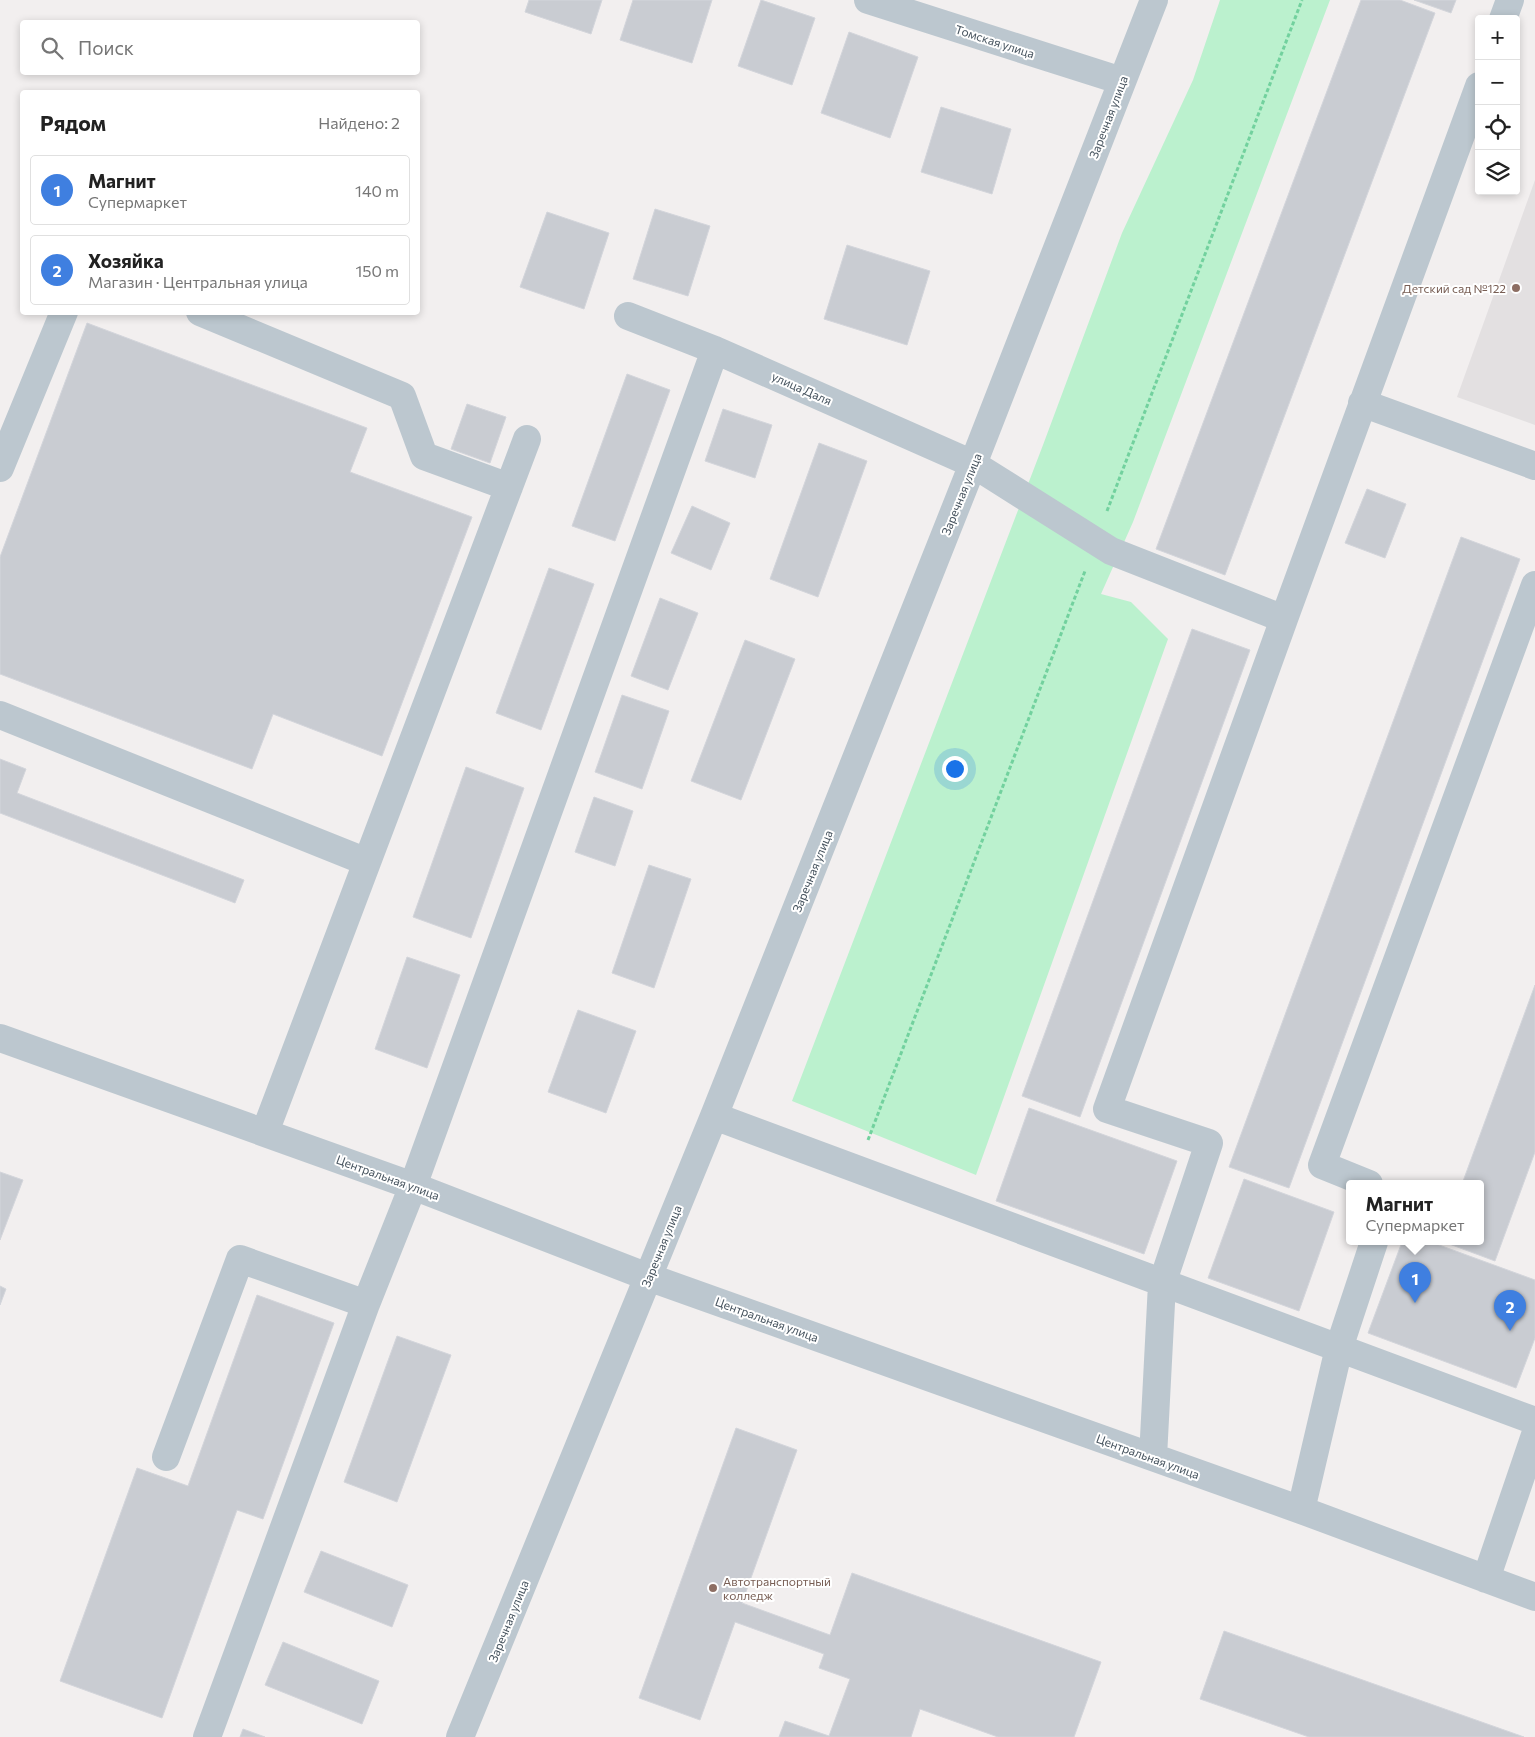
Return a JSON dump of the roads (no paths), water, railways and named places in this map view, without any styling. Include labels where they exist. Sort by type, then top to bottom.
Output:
[{"type":"street","name":"Томская улица","points":[[868,0],[1122,81]]},
{"type":"street","name":"Заречная улица","points":[[460,1737],[714,1116],[973,464],[1154,0]]},
{"type":"street","points":[[1505,15],[1510,0]]},
{"type":"street","points":[[1153,1457],[1162,1284],[1209,1143],[1107,1110],[1362,403],[1475,97]]},
{"type":"street","points":[[0,468],[63,315]]},
{"type":"street","points":[[207,315],[402,396],[424,456],[509,487]]},
{"type":"street","name":"улица Даля","points":[[628,316],[715,350],[973,464],[1111,551],[1284,619]]},
{"type":"street","points":[[207,1737],[366,1304],[413,1186],[715,350]]},
{"type":"street","points":[[1362,403],[1535,466]]},
{"type":"street","points":[[264,1132],[527,439]]},
{"type":"street","points":[[1359,1180],[1322,1165],[1534,588]]},
{"type":"street","points":[[0,715],[367,862]]},
{"type":"street","name":"Центральная улица","points":[[0,1038],[413,1186],[648,1277],[1301,1510],[1535,1597]]},
{"type":"street","points":[[714,1116],[1535,1421]]},
{"type":"street","points":[[1301,1510],[1339,1348],[1373,1245]]},
{"type":"street","points":[[166,1457],[240,1259],[366,1304]]},
{"type":"street","points":[[1486,1579],[1535,1435]]},
{"type":"place","name":"Детский сад №122","points":[[1516,288]]},
{"type":"place","name":"Магнит","points":[[1415,1303]]},
{"type":"place","name":"Хозяйка","points":[[1510,1331]]},
{"type":"place","name":"Автотранспортный колледж","points":[[713,1588]]}]
